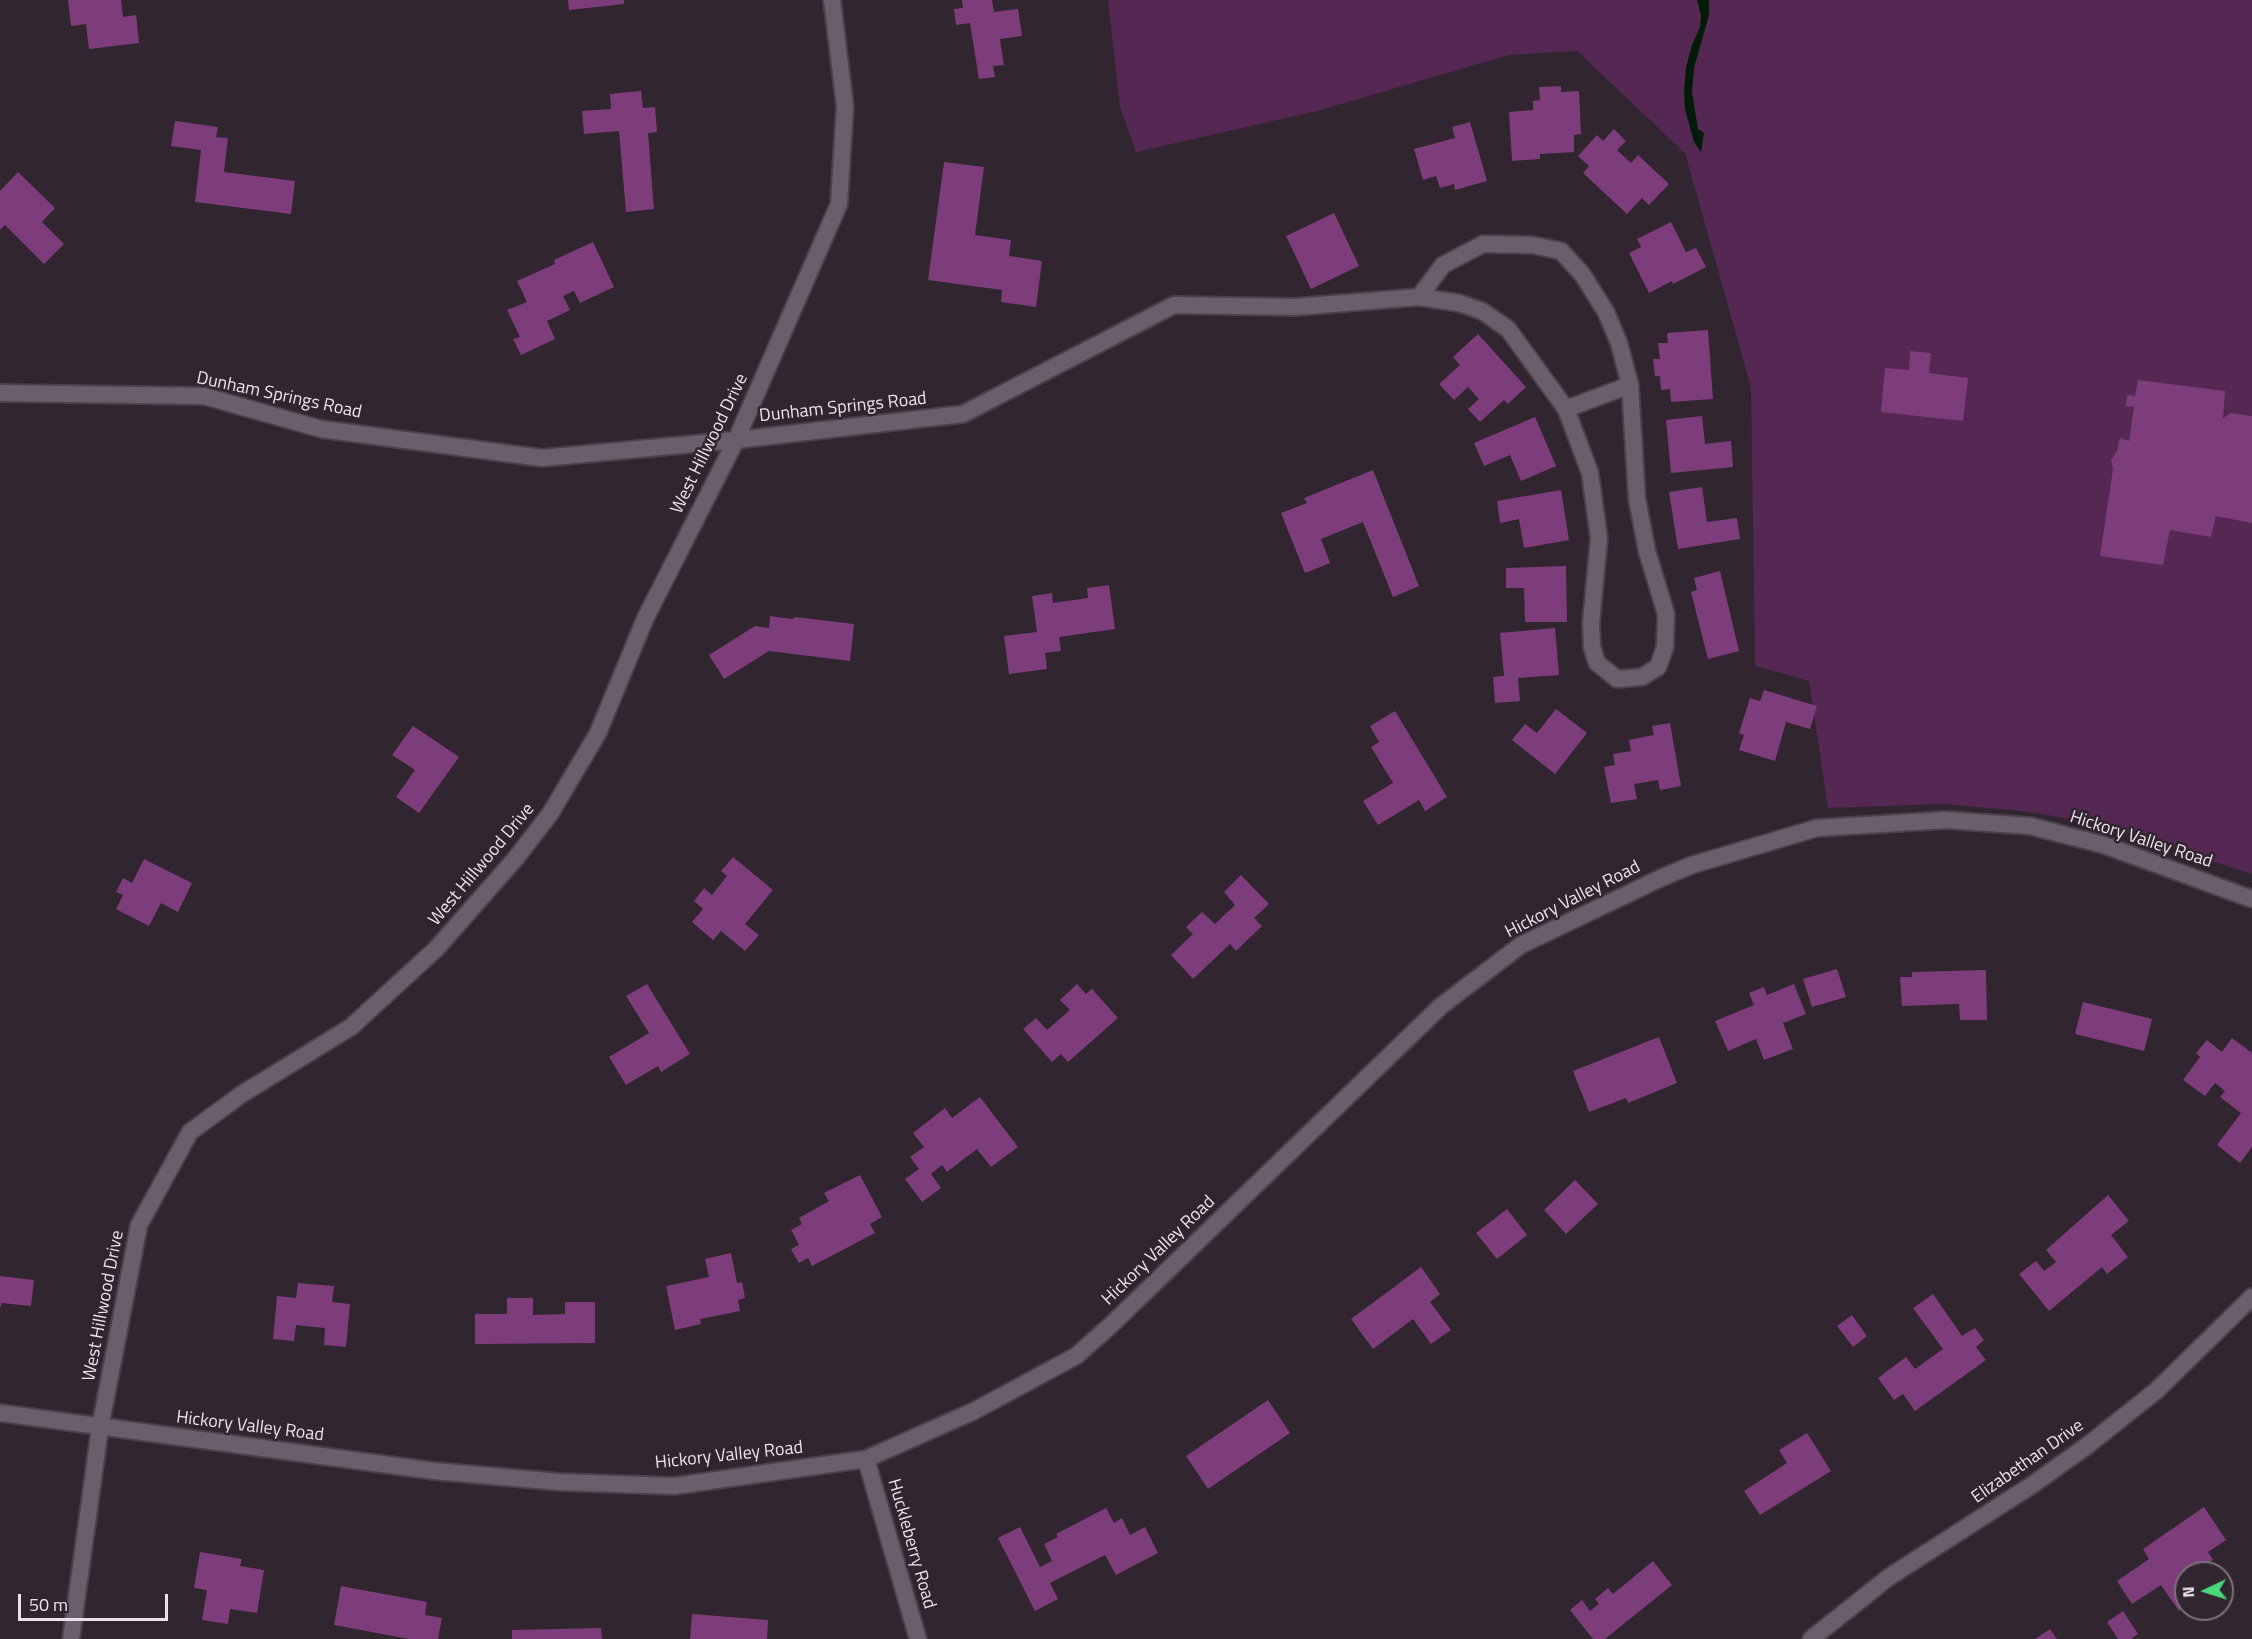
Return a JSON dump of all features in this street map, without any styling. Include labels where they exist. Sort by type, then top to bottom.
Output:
[{"type":"street","name":"West Hillwood Drive","points":[[71,1639],[100,1428],[139,1225],[190,1132],[242,1094],[351,1027],[437,948],[516,858],[550,814],[598,733],[645,619],[736,440],[839,204],[845,106],[832,0]]},
{"type":"street","name":"Dunham Springs Road","points":[[0,393],[204,396],[321,429],[542,458],[736,440],[963,414],[1174,305],[1295,307],[1419,297],[1459,303],[1482,311],[1508,329],[1566,409],[1590,473],[1599,538],[1591,623],[1592,647],[1597,663],[1617,679],[1642,677],[1658,667],[1665,647],[1666,614],[1647,551],[1637,499],[1630,385],[1619,344],[1606,312],[1582,274],[1561,251],[1532,245],[1483,244],[1443,265],[1419,297]]},
{"type":"street","points":[[1566,409],[1630,385]]},
{"type":"street","name":"Hickory Valley Road","points":[[0,1413],[434,1471],[560,1482],[674,1486],[866,1459],[974,1412],[1076,1356],[1111,1325],[1441,1006],[1521,945],[1692,865],[1817,828],[1946,820],[2030,826],[2095,842],[2252,899]]},
{"type":"street","name":"Elizabethan Drive","points":[[1810,1639],[1889,1576],[2032,1485],[2088,1445],[2157,1390],[2252,1298]]},
{"type":"street","name":"Huckleberry Road","points":[[866,1459],[918,1639]]},
{"type":"shaded area","points":[[1108,0],[2252,0],[2252,874],[2102,824],[2022,811],[1944,804],[1828,808],[1809,681],[1755,666],[1751,387],[1685,153],[1577,51],[1509,55],[1317,111],[1136,152],[1120,107]]},
{"type":"shaded area","points":[[1697,0],[1709,0],[1709,15],[1694,68],[1692,92],[1698,129],[1704,133],[1701,152],[1694,142],[1685,109],[1684,92],[1686,67],[1700,27],[1701,16]]},
{"type":"building","points":[[68,0],[121,0],[123,17],[136,15],[139,43],[89,49],[86,24],[71,26]]},
{"type":"building","points":[[568,0],[624,0],[624,4],[569,10]]},
{"type":"building","points":[[962,0],[992,0],[994,12],[1018,9],[1022,36],[1000,39],[1004,65],[993,66],[995,77],[979,79],[970,23],[956,25],[954,9],[963,8]]},
{"type":"building","points":[[1561,86],[1561,92],[1579,91],[1581,134],[1574,135],[1574,152],[1540,154],[1540,159],[1512,161],[1509,112],[1533,110],[1533,101],[1540,100],[1539,87]]},
{"type":"building","points":[[641,91],[643,108],[655,107],[657,132],[648,133],[654,209],[626,212],[619,131],[584,134],[582,111],[611,109],[610,94]]},
{"type":"building","points":[[175,121],[218,127],[216,137],[228,138],[224,172],[295,181],[291,214],[195,202],[201,150],[171,146]]},
{"type":"building","points":[[1470,122],[1487,181],[1455,190],[1454,184],[1440,188],[1436,176],[1423,180],[1414,149],[1455,138],[1452,127]]},
{"type":"building","points":[[1614,129],[1626,141],[1617,150],[1631,163],[1638,155],[1669,184],[1649,205],[1642,198],[1627,214],[1583,173],[1589,166],[1578,156],[1597,135],[1603,141]]},
{"type":"building","points":[[944,162],[984,167],[975,235],[1011,240],[1009,256],[1042,261],[1036,307],[1001,302],[1002,290],[928,280]]},
{"type":"building","points":[[18,172],[55,208],[42,222],[64,244],[44,264],[5,225],[0,230],[0,191]]},
{"type":"building","points":[[1334,213],[1359,266],[1311,289],[1286,236]]},
{"type":"building","points":[[1671,222],[1686,252],[1696,248],[1706,267],[1649,293],[1629,253],[1641,247],[1637,239]]},
{"type":"building","points":[[593,242],[614,287],[580,303],[574,291],[563,296],[570,310],[547,321],[555,339],[521,355],[513,339],[520,337],[507,310],[527,302],[517,281],[555,264],[554,260]]},
{"type":"building","points":[[1708,330],[1713,399],[1671,402],[1670,389],[1661,390],[1660,376],[1655,376],[1653,359],[1660,359],[1658,343],[1668,343],[1667,333]]},
{"type":"building","points":[[1478,334],[1526,387],[1508,404],[1504,400],[1480,422],[1468,409],[1479,399],[1468,387],[1454,400],[1439,384],[1460,365],[1453,357]]},
{"type":"building","points":[[1910,351],[1931,353],[1929,373],[1968,378],[1963,421],[1881,412],[1885,368],[1909,370]]},
{"type":"building","points":[[2138,380],[2225,391],[2223,418],[2231,413],[2252,416],[2252,523],[2216,516],[2211,537],[2170,530],[2163,565],[2100,556],[2113,469],[2111,460],[2117,451],[2120,438],[2129,441],[2134,407],[2126,406],[2127,395],[2135,396]]},
{"type":"building","points":[[1702,416],[1705,444],[1731,441],[1733,467],[1671,473],[1666,420]]},
{"type":"building","points":[[1535,417],[1556,466],[1521,481],[1510,455],[1484,466],[1474,443]]},
{"type":"building","points":[[1373,470],[1419,586],[1393,597],[1363,522],[1321,539],[1330,563],[1305,573],[1281,513],[1307,503],[1304,498]]},
{"type":"building","points":[[1702,487],[1707,522],[1737,518],[1740,539],[1678,549],[1669,492]]},
{"type":"building","points":[[1561,490],[1569,540],[1524,548],[1519,519],[1500,523],[1497,501]]},
{"type":"building","points":[[1566,566],[1567,622],[1525,622],[1524,588],[1506,588],[1506,568]]},
{"type":"building","points":[[1720,571],[1739,651],[1708,659],[1691,592],[1697,590],[1694,578]]},
{"type":"building","points":[[1109,585],[1115,629],[1059,637],[1061,651],[1045,653],[1047,669],[1009,674],[1004,636],[1037,632],[1032,596],[1052,593],[1053,603],[1088,598],[1087,588]]},
{"type":"building","points":[[770,616],[854,624],[850,661],[769,651],[724,679],[709,655],[755,626],[769,628]]},
{"type":"building","points":[[1555,628],[1559,675],[1518,678],[1520,701],[1495,703],[1493,677],[1504,676],[1500,633]]},
{"type":"building","points":[[1764,690],[1817,706],[1810,729],[1786,722],[1775,761],[1739,750],[1744,735],[1739,733],[1750,698],[1760,701]]},
{"type":"building","points":[[1556,709],[1587,733],[1555,774],[1512,740],[1525,724],[1537,733]]},
{"type":"building","points":[[1395,711],[1447,797],[1425,811],[1419,800],[1378,825],[1363,801],[1393,783],[1371,747],[1379,742],[1370,726]]},
{"type":"building","points":[[1670,723],[1681,786],[1660,790],[1658,780],[1634,784],[1637,799],[1611,803],[1604,767],[1615,765],[1613,754],[1631,751],[1629,740],[1654,735],[1652,726]]},
{"type":"building","points":[[413,726],[459,757],[419,813],[396,797],[415,770],[392,755]]},
{"type":"building","points":[[733,857],[773,890],[745,924],[759,935],[745,951],[721,931],[713,940],[692,922],[703,909],[694,901],[704,888],[712,895],[727,876],[721,871]]},
{"type":"building","points":[[144,859],[192,883],[178,912],[161,903],[149,926],[116,909],[123,895],[116,892],[123,878],[132,883]]},
{"type":"building","points":[[1241,875],[1269,904],[1254,918],[1262,926],[1236,951],[1230,944],[1193,979],[1171,955],[1193,934],[1186,927],[1202,912],[1215,924],[1235,905],[1224,892]]},
{"type":"building","points":[[1837,969],[1846,997],[1812,1007],[1803,979]]},
{"type":"building","points":[[1986,970],[1987,1020],[1960,1020],[1959,1004],[1902,1006],[1900,977],[1912,977],[1912,972]]},
{"type":"building","points":[[647,984],[690,1054],[661,1072],[658,1066],[626,1085],[609,1057],[649,1033],[626,996]]},
{"type":"building","points":[[1077,984],[1086,994],[1092,989],[1118,1018],[1068,1062],[1061,1054],[1052,1062],[1023,1029],[1036,1018],[1047,1030],[1070,1010],[1060,1000]]},
{"type":"building","points":[[1794,984],[1806,1014],[1783,1023],[1793,1049],[1764,1060],[1756,1039],[1728,1051],[1715,1021],[1754,1005],[1749,993],[1764,987],[1767,995]]},
{"type":"building","points":[[2083,1002],[2152,1019],[2144,1051],[2075,1034]]},
{"type":"building","points":[[1659,1037],[1677,1083],[1628,1103],[1626,1098],[1589,1112],[1573,1071]]},
{"type":"building","points":[[2232,1038],[2252,1053],[2252,1147],[2240,1163],[2217,1145],[2241,1113],[2220,1097],[2225,1091],[2215,1083],[2205,1096],[2183,1080],[2200,1057],[2196,1053],[2207,1040],[2222,1052]]},
{"type":"building","points":[[980,1097],[1018,1147],[991,1167],[977,1149],[947,1172],[942,1165],[931,1174],[941,1188],[922,1202],[905,1179],[919,1169],[910,1157],[924,1147],[913,1133],[945,1108],[952,1118]]},
{"type":"building","points":[[860,1175],[882,1217],[870,1224],[875,1233],[812,1266],[808,1258],[799,1263],[791,1249],[799,1245],[791,1230],[802,1224],[799,1218],[829,1201],[824,1193]]},
{"type":"building","points":[[1575,1180],[1598,1204],[1566,1234],[1544,1210]]},
{"type":"building","points":[[2108,1195],[2129,1221],[2111,1235],[2128,1257],[2107,1274],[2102,1267],[2049,1311],[2019,1274],[2036,1261],[2044,1271],[2056,1262],[2046,1250]]},
{"type":"building","points":[[1507,1209],[1527,1235],[1497,1259],[1476,1233]]},
{"type":"building","points":[[731,1253],[737,1283],[742,1282],[745,1298],[738,1300],[740,1311],[700,1319],[701,1324],[675,1330],[666,1286],[709,1277],[705,1259]]},
{"type":"building","points":[[1421,1267],[1440,1294],[1430,1302],[1451,1330],[1431,1344],[1413,1319],[1373,1349],[1351,1319]]},
{"type":"building","points":[[0,1276],[34,1280],[31,1306],[2,1303],[0,1308]]},
{"type":"building","points":[[298,1283],[334,1286],[332,1302],[350,1304],[346,1347],[324,1345],[325,1328],[296,1325],[294,1341],[273,1339],[277,1296],[296,1298]]},
{"type":"building","points":[[1933,1294],[1962,1336],[1975,1328],[1984,1340],[1976,1347],[1986,1360],[1915,1411],[1903,1394],[1894,1400],[1878,1378],[1906,1357],[1915,1369],[1943,1349],[1913,1308]]},
{"type":"building","points":[[507,1298],[533,1298],[533,1315],[565,1314],[565,1302],[595,1302],[595,1343],[475,1344],[475,1314],[507,1314]]},
{"type":"building","points":[[1852,1315],[1867,1336],[1853,1347],[1837,1326]]},
{"type":"building","points":[[1268,1400],[1290,1433],[1208,1489],[1186,1456]]},
{"type":"building","points":[[1807,1433],[1831,1471],[1760,1515],[1744,1491],[1787,1463],[1779,1450]]},
{"type":"building","points":[[2204,1507],[2226,1540],[2208,1552],[2212,1561],[2174,1561],[2174,1604],[2161,1585],[2132,1604],[2117,1581],[2149,1559],[2143,1549]]},
{"type":"building","points":[[1106,1508],[1114,1523],[1122,1518],[1130,1535],[1145,1527],[1158,1553],[1116,1575],[1105,1555],[1050,1583],[1058,1599],[1035,1611],[998,1538],[1020,1527],[1040,1567],[1052,1561],[1044,1544],[1058,1537],[1056,1534]]},
{"type":"building","points":[[200,1552],[242,1559],[240,1566],[264,1570],[257,1613],[230,1609],[228,1624],[202,1620],[207,1590],[194,1588]]},
{"type":"building","points":[[1653,1561],[1672,1585],[1605,1639],[1593,1639],[1570,1610],[1582,1600],[1590,1611],[1599,1604],[1595,1599],[1608,1588],[1613,1594]]},
{"type":"building","points":[[341,1586],[427,1602],[425,1615],[442,1618],[438,1639],[409,1639],[334,1625]]},
{"type":"building","points":[[2123,1611],[2138,1634],[2131,1639],[2118,1639],[2107,1622]]},
{"type":"building","points":[[692,1614],[768,1620],[767,1639],[690,1639]]},
{"type":"building","points":[[601,1628],[602,1639],[512,1639],[512,1630]]},
{"type":"building","points":[[2050,1629],[2057,1639],[2035,1639]]}]
